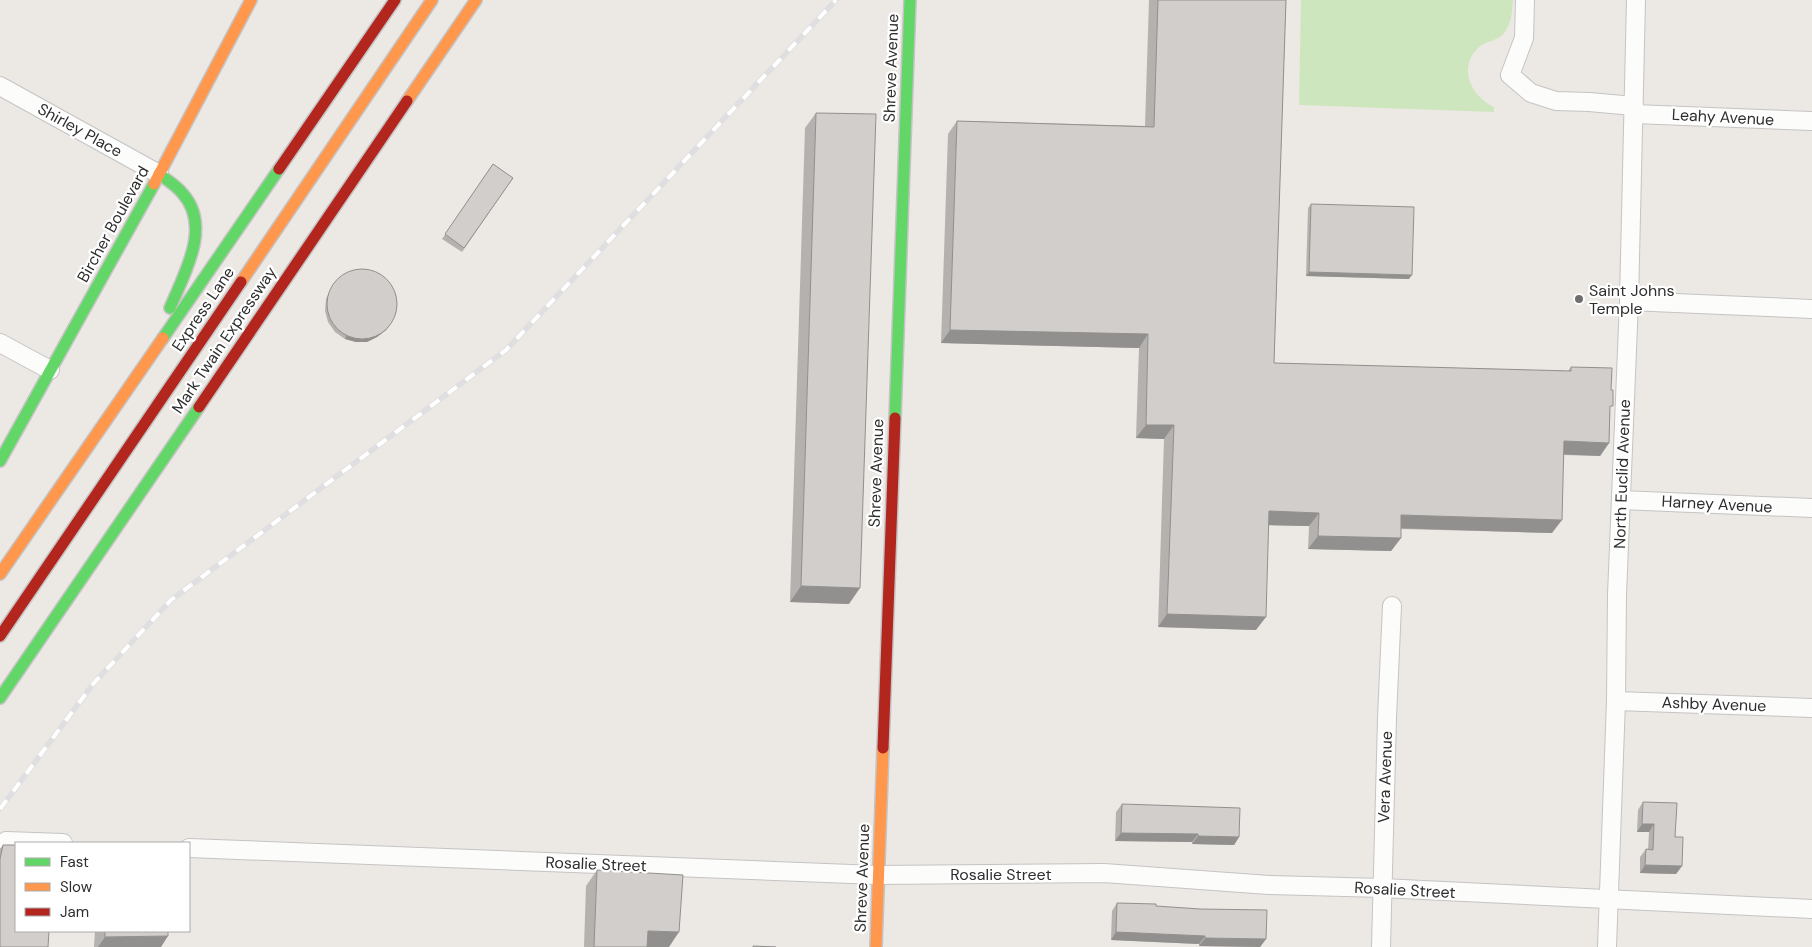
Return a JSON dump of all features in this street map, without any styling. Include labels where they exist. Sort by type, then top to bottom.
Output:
[{"type":"main road","name":"Bircher Boulevard","points":[[0,461],[159,174],[251,0]]},
{"type":"main road","points":[[0,574],[395,0]]},
{"type":"main road","name":"Express Lane","points":[[0,636],[432,0]]},
{"type":"main road","name":"Mark Twain Expressway","points":[[0,698],[476,0]]},
{"type":"main road","name":"Shreve Avenue","points":[[876,947],[910,0]]},
{"type":"main road","points":[[152,352],[192,252],[196,234],[192,206],[180,191],[159,174]]},
{"type":"street","points":[[1525,0],[1524,38],[1510,75],[1531,93],[1556,102],[1589,102],[1634,110]]},
{"type":"street","name":"North Euclid Avenue","points":[[1607,947],[1616,701],[1617,595],[1629,301],[1636,0]]},
{"type":"street","name":"Shirley Place","points":[[0,86],[159,174]]},
{"type":"street","name":"Leahy Avenue","points":[[1634,110],[1812,121]]},
{"type":"street","points":[[1629,301],[1812,310]]},
{"type":"street","points":[[0,343],[50,370]]},
{"type":"street","name":"Harney Avenue","points":[[1621,500],[1812,508]]},
{"type":"street","name":"Vera Avenue","points":[[1380,947],[1392,606]]},
{"type":"street","name":"Ashby Avenue","points":[[1616,701],[1812,708]]},
{"type":"street","points":[[6,841],[34,842]]},
{"type":"street","name":"Rosalie Street","points":[[190,848],[878,874],[1104,873],[1270,885],[1382,888],[1812,909]]},
{"type":"green space","points":[[1301,0],[1513,0],[1507,29],[1498,38],[1478,48],[1469,64],[1468,73],[1474,89],[1479,96],[1494,107],[1494,112],[1299,105]]},
{"type":"building","points":[[1158,0],[1286,0],[1274,363],[1571,371],[1571,367],[1612,368],[1611,390],[1613,390],[1613,406],[1610,406],[1609,443],[1564,441],[1562,520],[1401,515],[1401,538],[1318,536],[1319,513],[1269,511],[1266,617],[1167,614],[1174,425],[1146,425],[1148,334],[950,330],[957,121],[1154,127]]},
{"type":"building","points":[[816,113],[876,114],[860,588],[801,586]]},
{"type":"building","points":[[493,164],[513,178],[464,248],[445,234]]},
{"type":"building","points":[[1311,204],[1414,207],[1412,275],[1309,272]]},
{"type":"building","points":[[362,269],[381,275],[391,285],[397,304],[391,323],[381,333],[362,339],[343,333],[333,323],[327,304],[333,285],[343,275]]},
{"type":"building","points":[[1643,802],[1677,803],[1675,837],[1683,837],[1682,866],[1645,865],[1646,849],[1653,850],[1654,824],[1642,824]]},
{"type":"building","points":[[1122,804],[1240,808],[1239,837],[1198,836],[1198,834],[1121,833]]},
{"type":"building","points":[[3,845],[15,845],[15,932],[49,932],[48,947],[0,947],[0,859]]},
{"type":"building","points":[[597,870],[683,875],[679,932],[648,931],[647,947],[594,947]]},
{"type":"building","points":[[1117,903],[1156,904],[1156,906],[1200,909],[1267,910],[1266,939],[1205,938],[1205,936],[1116,932]]},
{"type":"building","points":[[105,932],[168,932],[168,936],[105,937]]},
{"type":"railway","points":[[0,809],[93,684],[171,600],[506,350],[836,0]]},
{"type":"traffic: fast","points":[[895,418],[910,0]]},
{"type":"traffic: fast","points":[[163,338],[279,169]]},
{"type":"traffic: fast","points":[[159,174],[183,194],[191,207],[195,221],[193,251],[170,308]]},
{"type":"traffic: fast","points":[[0,461],[154,184]]},
{"type":"traffic: fast","points":[[0,698],[199,407]]},
{"type":"traffic: slow","points":[[154,184],[251,0]]},
{"type":"traffic: slow","points":[[241,282],[432,0]]},
{"type":"traffic: slow","points":[[407,101],[476,0]]},
{"type":"traffic: slow","points":[[0,574],[163,338]]},
{"type":"traffic: slow","points":[[876,947],[883,748]]},
{"type":"traffic: jam","points":[[279,169],[395,0]]},
{"type":"traffic: jam","points":[[199,407],[407,101]]},
{"type":"traffic: jam","points":[[0,636],[241,282]]},
{"type":"traffic: jam","points":[[883,748],[895,418]]},
{"type":"place","name":"Saint Johns Temple","points":[[1579,299]]}]
